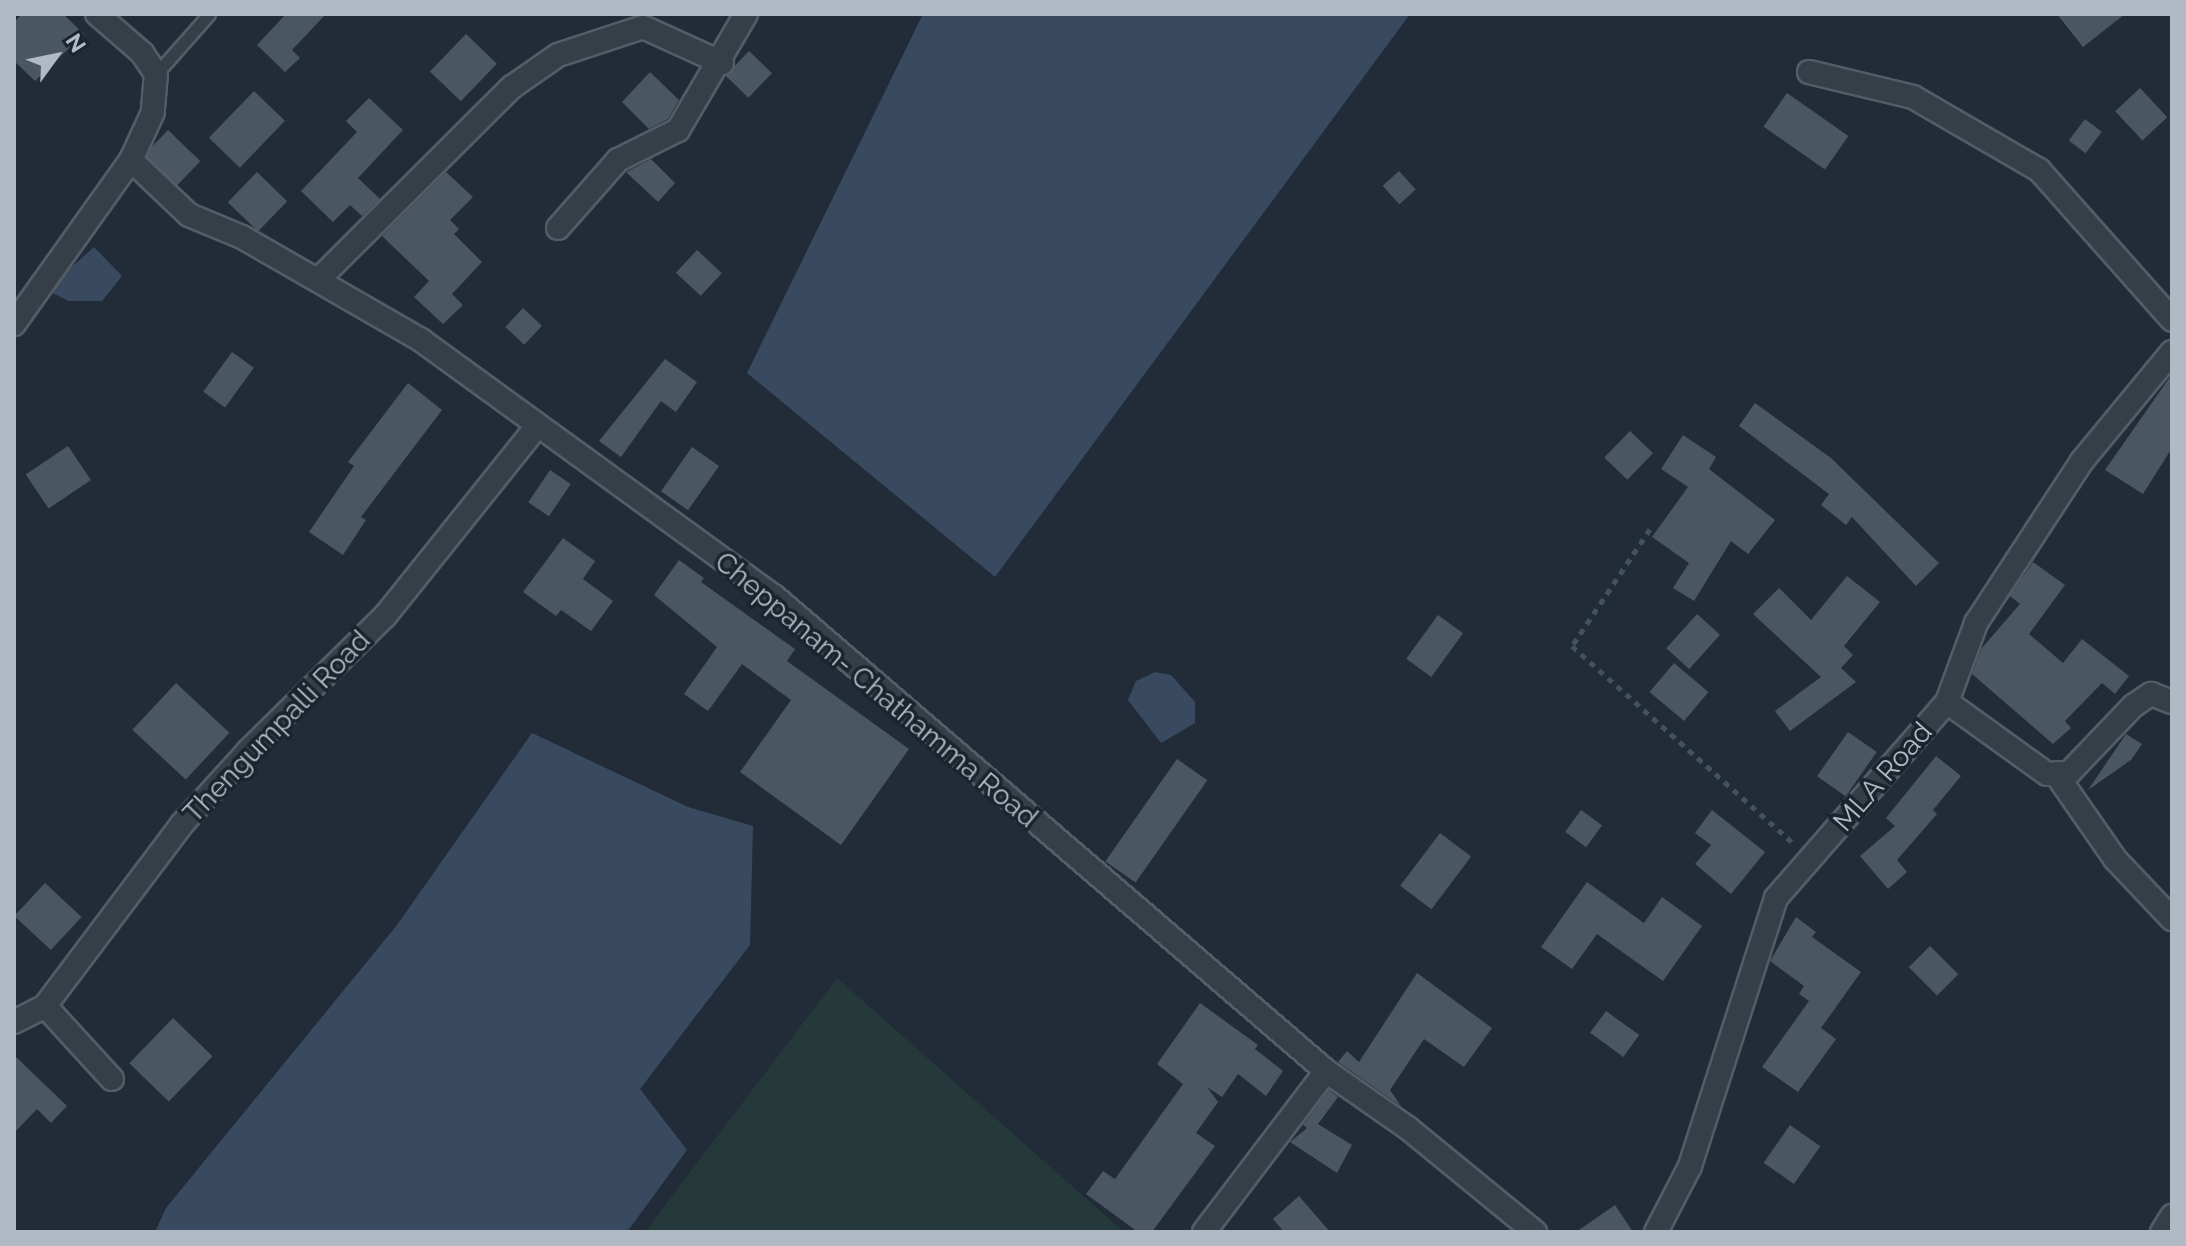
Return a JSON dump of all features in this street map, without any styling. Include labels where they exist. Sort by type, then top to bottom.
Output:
[{"type":"street","points":[[14,324],[131,160],[153,112],[156,74],[142,53],[97,14]]},
{"type":"street","points":[[558,228],[618,160],[678,130],[722,63],[746,14]]},
{"type":"street","points":[[318,280],[512,87],[558,55],[643,27],[722,63]]},
{"type":"street","points":[[1809,72],[1913,97],[2039,170],[2172,320]]},
{"type":"street","name":"Cheppanam- Chathamma Road","points":[[131,160],[189,215],[242,237],[421,340],[775,597],[1326,1071],[1409,1129],[1535,1232]]},
{"type":"street","name":"MLA Road","points":[[1656,1232],[1690,1166],[1776,898],[1947,702],[1976,623],[2082,461],[2172,352]]},
{"type":"street","name":"Thengumpalli Road","points":[[14,1022],[45,1006],[182,824],[385,616],[537,426]]},
{"type":"street","points":[[1947,702],[2047,774],[2069,773],[2151,694],[2172,702]]},
{"type":"street","points":[[2056,774],[2115,859],[2172,919]]},
{"type":"street","points":[[45,1006],[112,1079]]},
{"type":"street","points":[[1204,1232],[1326,1071]]},
{"type":"street","points":[[2162,1232],[2172,1216]]},
{"type":"lane","points":[[156,74],[209,14]]},
{"type":"path","points":[[1650,529],[1572,646],[1811,859]]},
{"type":"green space","points":[[837,978],[1124,1232],[645,1232]]},
{"type":"water","points":[[923,14],[1410,14],[995,577],[747,373]]},
{"type":"water","points":[[94,247],[122,276],[102,301],[69,301],[46,290]]},
{"type":"water","points":[[1155,672],[1171,675],[1195,702],[1195,723],[1161,743],[1128,700],[1136,681]]},
{"type":"water","points":[[532,733],[688,807],[753,826],[750,945],[640,1089],[687,1150],[627,1232],[155,1232],[166,1208],[397,925]]},
{"type":"building","points":[[22,14],[63,14],[84,34],[35,81],[14,61],[14,22]]},
{"type":"building","points":[[286,14],[326,14],[292,50],[300,58],[285,72],[257,45]]},
{"type":"building","points":[[2057,14],[2125,14],[2083,47]]},
{"type":"building","points":[[466,34],[497,64],[461,101],[430,71]]},
{"type":"building","points":[[749,51],[772,73],[748,98],[725,75]]},
{"type":"building","points":[[650,72],[679,100],[668,119],[649,129],[622,102]]},
{"type":"building","points":[[2140,88],[2167,117],[2142,140],[2115,111]]},
{"type":"building","points":[[254,91],[285,121],[240,168],[209,138]]},
{"type":"building","points":[[1787,93],[1848,136],[1825,170],[1763,127]]},
{"type":"building","points":[[369,98],[403,130],[358,178],[380,199],[362,216],[350,205],[333,222],[301,191],[357,132],[346,121]]},
{"type":"building","points":[[2085,119],[2102,132],[2086,153],[2069,141]]},
{"type":"building","points":[[168,130],[200,161],[177,186],[144,154]]},
{"type":"building","points":[[651,159],[675,183],[658,202],[626,172]]},
{"type":"building","points":[[1399,171],[1416,190],[1399,204],[1383,186]]},
{"type":"building","points":[[257,172],[287,201],[258,231],[228,202]]},
{"type":"building","points":[[446,172],[473,197],[450,220],[459,229],[454,234],[482,262],[452,294],[463,305],[443,324],[414,297],[429,281],[382,236]]},
{"type":"building","points":[[697,250],[722,273],[701,296],[676,273]]},
{"type":"building","points":[[523,308],[542,326],[524,345],[505,327]]},
{"type":"building","points":[[232,352],[254,368],[225,408],[203,392]]},
{"type":"building","points":[[665,359],[697,382],[676,412],[661,401],[621,457],[599,441]]},
{"type":"building","points":[[2172,374],[2172,448],[2143,494],[2105,470]]},
{"type":"building","points":[[408,383],[442,410],[361,517],[366,520],[343,555],[309,532],[354,466],[348,462]]},
{"type":"building","points":[[1755,403],[1831,458],[1939,563],[1916,586],[1852,517],[1846,525],[1821,505],[1829,494],[1739,426]]},
{"type":"building","points":[[1630,431],[1653,453],[1627,480],[1604,458]]},
{"type":"building","points":[[1683,435],[1716,457],[1709,469],[1775,520],[1748,554],[1731,541],[1694,601],[1673,588],[1689,563],[1652,537],[1688,487],[1661,469]]},
{"type":"building","points":[[68,446],[91,480],[49,509],[26,475]]},
{"type":"building","points":[[692,447],[719,466],[688,510],[661,491]]},
{"type":"building","points":[[550,470],[571,484],[549,516],[528,502]]},
{"type":"building","points":[[563,538],[595,561],[583,579],[613,601],[591,631],[561,610],[556,616],[523,592]]},
{"type":"building","points":[[679,560],[704,578],[701,582],[795,649],[787,661],[909,749],[841,845],[740,772],[791,700],[742,664],[708,711],[684,694],[717,647],[654,595]]},
{"type":"building","points":[[2033,562],[2065,585],[2029,634],[2063,663],[2082,639],[2129,676],[2115,694],[2102,683],[2065,721],[2071,728],[2053,744],[1972,674],[1981,649],[2020,604],[2010,596]]},
{"type":"building","points":[[1847,576],[1880,602],[1844,646],[1853,655],[1841,668],[1856,682],[1790,731],[1775,711],[1821,677],[1753,614],[1779,588],[1811,620]]},
{"type":"building","points":[[1697,614],[1720,635],[1689,669],[1666,648]]},
{"type":"building","points":[[1438,615],[1463,633],[1431,677],[1406,659]]},
{"type":"building","points":[[1674,663],[1708,692],[1684,721],[1650,692]]},
{"type":"building","points":[[176,683],[229,733],[186,780],[132,730]]},
{"type":"building","points":[[1848,732],[1877,752],[1846,796],[1817,776]]},
{"type":"building","points":[[2126,734],[2142,744],[2131,760],[2088,790]]},
{"type":"building","points":[[1936,756],[1961,776],[1933,810],[1937,814],[1897,860],[1907,872],[1888,889],[1860,856],[1895,826],[1886,818]]},
{"type":"building","points":[[1177,759],[1207,780],[1136,883],[1105,861]]},
{"type":"building","points":[[1581,810],[1602,825],[1586,847],[1565,832]]},
{"type":"building","points":[[1712,810],[1765,852],[1731,894],[1695,864],[1711,845],[1695,833]]},
{"type":"building","points":[[1440,833],[1471,856],[1431,909],[1400,886]]},
{"type":"building","points":[[1587,882],[1644,923],[1662,897],[1702,926],[1663,981],[1597,934],[1572,969],[1541,947]]},
{"type":"building","points":[[45,883],[82,917],[51,950],[14,916]]},
{"type":"building","points":[[1796,917],[1816,932],[1812,937],[1861,972],[1821,1028],[1836,1039],[1798,1092],[1762,1067],[1809,1001],[1799,994],[1804,986],[1770,961]]},
{"type":"building","points":[[1930,946],[1958,974],[1937,995],[1909,967]]},
{"type":"building","points":[[1417,973],[1492,1028],[1464,1067],[1424,1039],[1390,1090],[1401,1106],[1338,1062],[1347,1051],[1359,1062]]},
{"type":"building","points":[[1200,1003],[1258,1045],[1255,1049],[1283,1071],[1266,1096],[1238,1074],[1222,1097],[1207,1087],[1218,1102],[1196,1133],[1215,1146],[1152,1232],[1138,1232],[1086,1194],[1103,1171],[1115,1179],[1183,1084],[1157,1064]]},
{"type":"building","points":[[1606,1011],[1639,1035],[1623,1057],[1590,1033]]},
{"type":"building","points":[[173,1018],[213,1056],[169,1102],[129,1063]]},
{"type":"building","points":[[14,1055],[67,1106],[51,1123],[37,1109],[14,1133]]},
{"type":"building","points":[[1329,1090],[1338,1097],[1318,1124],[1352,1145],[1337,1173],[1290,1142],[1307,1128],[1303,1125]]},
{"type":"building","points":[[1790,1125],[1820,1146],[1794,1184],[1764,1163]]},
{"type":"building","points":[[1299,1196],[1330,1232],[1284,1232],[1273,1219]]},
{"type":"building","points":[[1615,1205],[1633,1232],[1576,1232]]}]
